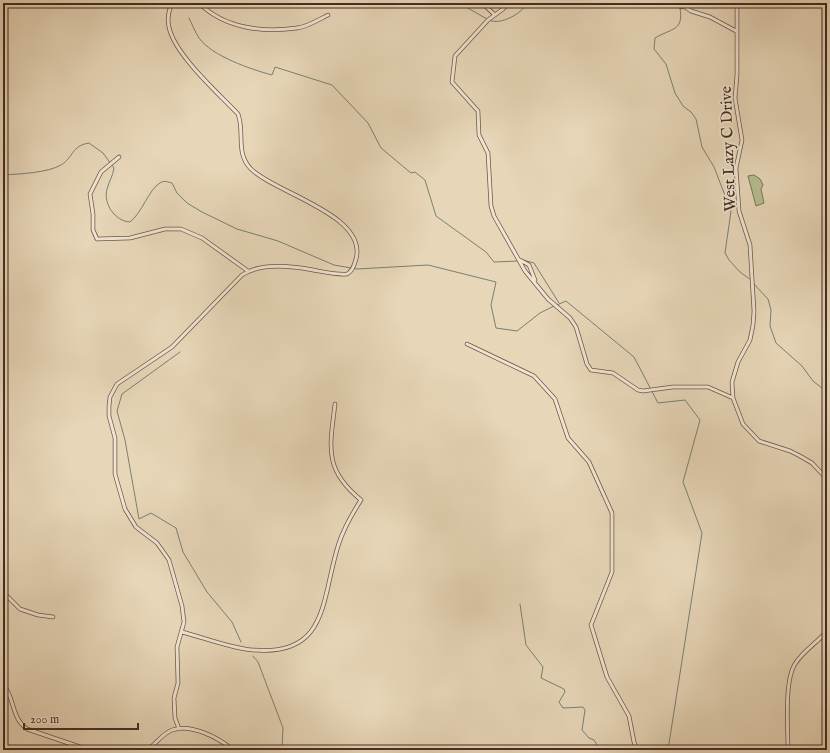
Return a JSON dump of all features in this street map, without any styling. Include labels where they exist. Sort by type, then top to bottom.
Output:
[{"type":"street","points":[[172,3],[169,10],[169,27],[181,52],[238,114],[241,121],[240,145],[250,168],[264,178],[334,217],[351,232],[356,241],[357,256],[354,266],[347,274],[341,275],[295,268],[266,268],[248,271],[242,275],[172,347],[117,384],[110,398],[109,416],[115,438],[114,467],[116,479],[129,516],[136,527],[157,543],[169,560],[183,615],[182,632],[177,647],[178,682],[174,698],[175,718],[179,729]]},
{"type":"street","points":[[199,3],[223,21],[235,26],[244,27],[297,28],[328,15]]},
{"type":"street","points":[[482,3],[495,15]]},
{"type":"street","points":[[508,3],[484,24],[455,56],[452,82],[478,111],[479,135],[488,153],[491,206],[494,216],[525,271],[535,281],[548,299],[573,322],[581,339],[587,364],[591,370],[613,373],[638,390],[643,391],[673,386],[708,387],[733,398]]},
{"type":"street","points":[[673,3],[710,17],[736,31]]},
{"type":"street","points":[[679,3],[683,7]]},
{"type":"street","name":"West Lazy C Drive","points":[[737,3],[737,75],[735,98],[742,140],[736,168],[739,211],[750,245],[754,311],[750,340],[738,362],[732,382],[733,398],[743,424],[755,437],[760,441],[800,456],[812,464],[827,479]]},
{"type":"street","points":[[119,158],[101,172],[90,194],[93,214],[93,230],[97,239],[130,238],[164,228],[181,230],[202,238],[248,271]]},
{"type":"street","points":[[520,260],[529,265],[535,281]]},
{"type":"street","points":[[467,344],[534,376],[555,399],[568,438],[588,462],[612,513],[612,572],[591,625],[607,677],[629,716],[637,750]]},
{"type":"street","points":[[182,632],[252,650],[285,649],[307,638],[322,613],[339,544],[352,515],[361,500],[346,488],[338,477],[333,464],[330,448],[335,404]]},
{"type":"street","points":[[3,592],[13,605],[20,609],[28,613],[53,617]]},
{"type":"street","points":[[788,750],[788,684],[790,672],[801,656],[820,640],[827,631]]},
{"type":"street","points":[[3,684],[10,696],[16,717],[27,729],[89,750]]},
{"type":"street","points":[[147,750],[162,736],[172,730],[179,729],[191,729],[204,734],[224,743],[233,750]]},
{"type":"green space","points":[[754,175],[760,179],[763,185],[761,189],[764,203],[756,206],[748,176]]},
{"type":"waterway","points":[[459,3],[487,19]]},
{"type":"waterway","points":[[489,20],[499,21],[511,18],[521,11],[527,3]]},
{"type":"waterway","points":[[680,8],[681,15],[678,25],[655,38],[654,49],[666,64],[675,93],[683,106],[691,112],[696,119],[702,147],[714,167],[731,211],[725,253],[740,272],[751,280]]},
{"type":"waterway","points":[[189,18],[199,38],[205,45],[232,61],[272,75],[275,67],[332,85],[368,123],[381,148],[411,173],[415,172],[425,180],[436,216],[486,252],[494,262],[518,261]]},
{"type":"waterway","points":[[3,175],[33,173],[55,168],[65,162],[76,149],[83,144],[89,143],[103,153],[114,168],[107,189],[107,200],[111,211],[120,219],[125,221],[130,222],[134,218],[152,190],[164,181],[172,183],[177,193],[187,203],[202,212],[237,229],[278,241],[334,265],[357,269],[428,265],[496,282],[491,305],[496,328],[517,331],[540,313],[554,306]]},
{"type":"waterway","points":[[523,260],[534,263],[559,303]]},
{"type":"waterway","points":[[753,283],[768,299],[771,310],[770,326],[776,343],[802,366],[813,381],[827,392]]},
{"type":"waterway","points":[[557,305],[566,301],[634,357],[658,403],[685,400],[700,420],[683,482],[702,533],[668,750]]},
{"type":"waterway","points":[[180,352],[122,394],[117,411],[125,440],[139,519],[151,513],[176,528],[183,552],[207,592],[232,622],[241,642]]},
{"type":"waterway","points":[[520,604],[526,645],[543,667],[541,678],[564,689],[565,692],[559,702],[563,708],[583,707],[585,710],[582,730],[589,738],[594,740],[600,750]]},
{"type":"waterway","points":[[253,656],[258,662],[283,728],[282,750]]}]
